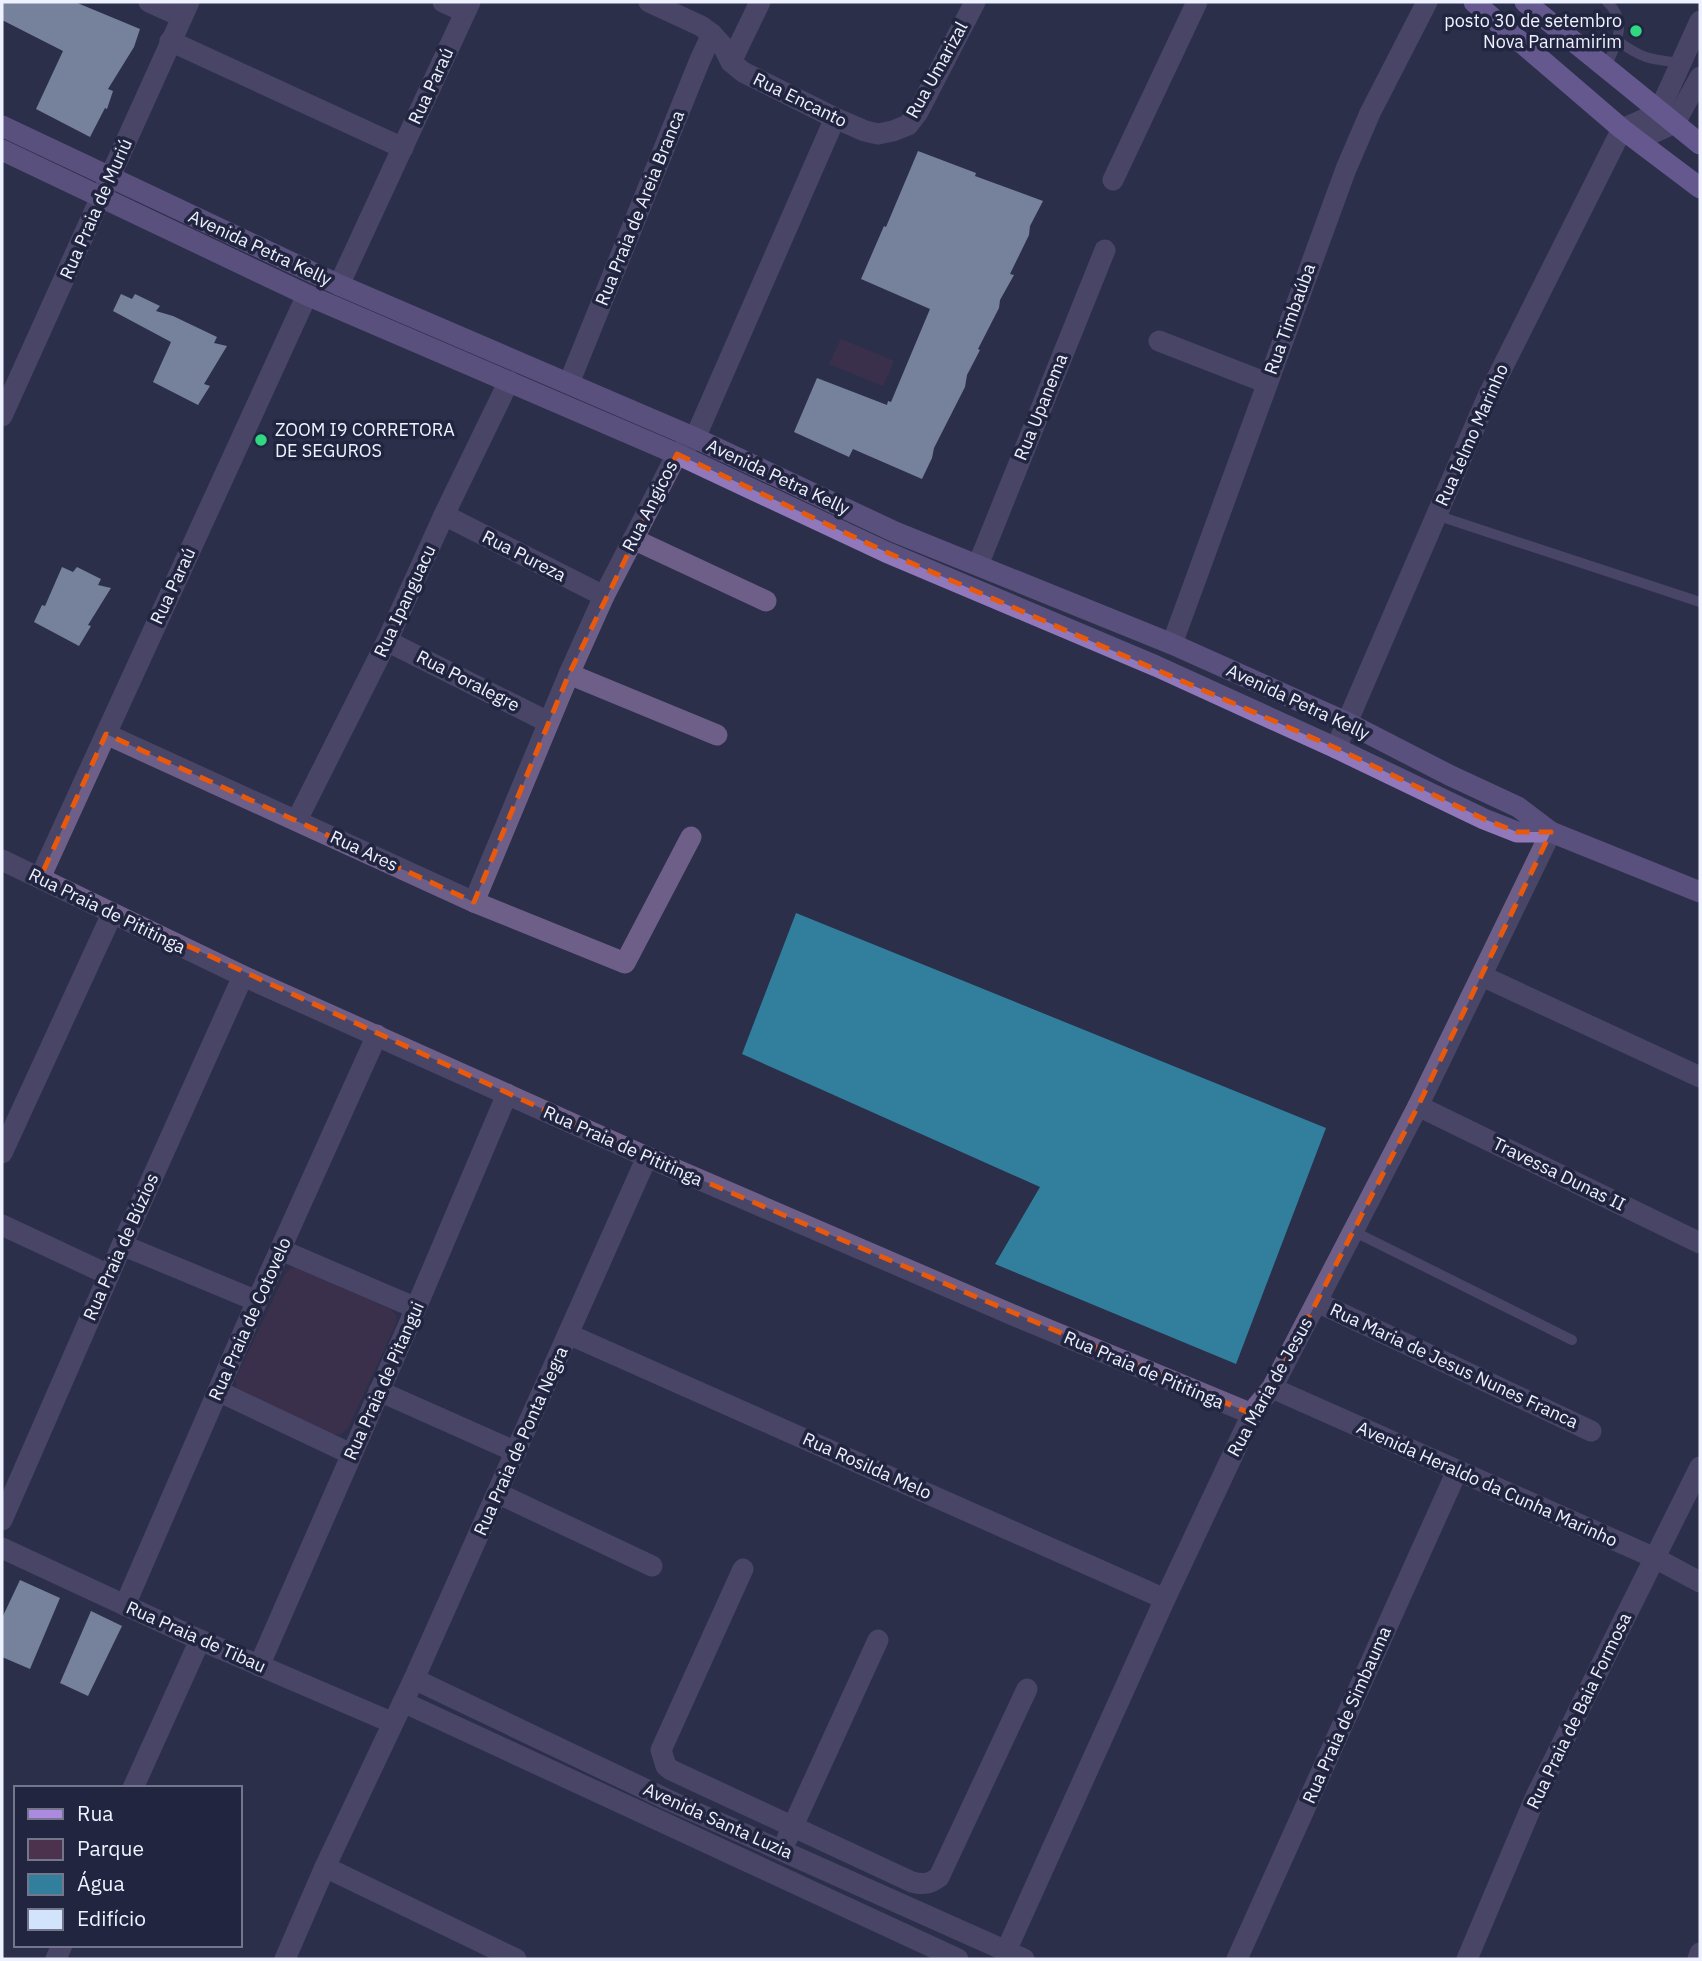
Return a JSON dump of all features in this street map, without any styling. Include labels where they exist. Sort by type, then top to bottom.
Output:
[{"type":"main road","points":[[1474,2],[1630,134],[1700,188]]},
{"type":"main road","points":[[1526,2],[1700,144]]},
{"type":"street","points":[[149,2],[185,9]]},
{"type":"street","points":[[443,2],[468,7]]},
{"type":"street","name":"Rua Encanto","points":[[649,2],[701,26],[712,34],[732,62],[743,72],[865,131],[878,134],[893,131]]},
{"type":"street","points":[[732,62],[760,2]]},
{"type":"street","name":"Rua Umarizal","points":[[893,131],[908,125],[918,112],[975,2]]},
{"type":"street","points":[[1113,180],[1197,2]]},
{"type":"street","name":"Rua Timbaúba","points":[[1172,644],[1346,169],[1370,113],[1427,2]]},
{"type":"street","name":"Rua Paraú","points":[[339,285],[468,7]]},
{"type":"street","name":"Rua Praia de Muriú","points":[[2,416],[185,9]]},
{"type":"street","points":[[1667,116],[1681,63],[1700,21]]},
{"type":"street","name":"Rua Praia de Areia Branca","points":[[569,383],[712,34]]},
{"type":"street","points":[[170,41],[403,148]]},
{"type":"street","points":[[1630,134],[1643,121],[1667,116],[1700,77]]},
{"type":"street","name":"Rua Angicos","points":[[474,902],[548,722],[604,596],[677,454],[695,438],[835,118]]},
{"type":"street","name":"Avenida Petra Kelly","points":[[2,126],[339,285],[695,438],[895,531],[1172,644],[1346,722],[1518,807],[1551,832],[1700,892]]},
{"type":"street","name":"Rua Ielmo Marinho","points":[[1336,748],[1488,396],[1630,134]]},
{"type":"street","name":"Avenida Petra Kelly","points":[[2,150],[307,295],[677,454],[886,552],[1156,666],[1336,748],[1484,820],[1517,832],[1551,832]]},
{"type":"street","name":"Rua Upanema","points":[[978,565],[1105,250]]},
{"type":"street","name":"Rua Paraú","points":[[40,878],[307,295]]},
{"type":"street","points":[[1159,341],[1267,383]]},
{"type":"street","name":"Rua Ipanguacu","points":[[297,820],[387,641],[509,381]]},
{"type":"street","name":"Rua Pureza","points":[[444,515],[604,596]]},
{"type":"street","points":[[633,539],[766,601]]},
{"type":"street","name":"Rua Poralegre","points":[[387,641],[548,722]]},
{"type":"street","points":[[569,674],[717,735]]},
{"type":"street","name":"Rua Ares","points":[[106,734],[474,902],[625,963],[691,837]]},
{"type":"street","name":"Rua Maria de Jesus","points":[[1015,1955],[1165,1599],[1252,1414],[1272,1388],[1418,1106],[1551,832]]},
{"type":"street","name":"Rua Praia de Pititinga","points":[[2,860],[243,976],[647,1157],[1252,1414]]},
{"type":"street","points":[[2,1153],[9,1122],[112,914]]},
{"type":"street","name":"Rua Praia de Búzios","points":[[2,1520],[243,976]]},
{"type":"street","points":[[1482,976],[1700,1077]]},
{"type":"street","name":"Rua Praia de Cotovelo","points":[[125,1605],[257,1301],[377,1035]]},
{"type":"street","name":"Rua Praia de Pitangui","points":[[259,1666],[507,1094]]},
{"type":"street","name":"Travessa Dunas II","points":[[1418,1106],[1700,1243]]},
{"type":"street","name":"Rua Praia de Ponta Negra","points":[[285,1959],[325,1867],[414,1679],[647,1157]]},
{"type":"street","points":[[2,1225],[109,1275]]},
{"type":"street","points":[[122,1245],[257,1301]]},
{"type":"street","points":[[281,1250],[416,1308]]},
{"type":"street","name":"Rua Maria de Jesus Nunes Franca","points":[[1317,1302],[1591,1431]]},
{"type":"street","name":"Rua Rosilda Melo","points":[[568,1334],[1165,1599]]},
{"type":"street","name":"Avenida Heraldo da Cunha Marinho","points":[[1272,1388],[1655,1558],[1700,1582]]},
{"type":"street","points":[[218,1391],[351,1454]]},
{"type":"street","points":[[380,1391],[516,1452]]},
{"type":"street","name":"Rua Praia de Baia Formosa","points":[[1466,1959],[1536,1796],[1700,1467]]},
{"type":"street","name":"Rua Praia de Simbauma","points":[[1237,1959],[1457,1471]]},
{"type":"street","points":[[497,1493],[652,1566]]},
{"type":"street","name":"Rua Praia de Tibau","points":[[4,1555],[393,1723]]},
{"type":"street","points":[[743,1569],[661,1750],[662,1759],[671,1770],[912,1882],[922,1885],[939,1877],[1027,1689]]},
{"type":"street","points":[[134,1786],[200,1640]]},
{"type":"street","points":[[782,1850],[878,1640]]},
{"type":"street","name":"Avenida Santa Luzia","points":[[414,1679],[666,1799],[1015,1955]]},
{"type":"street","name":"Avenida Santa Luzia","points":[[403,1702],[958,1959]]},
{"type":"street","points":[[325,1867],[516,1959]]},
{"type":"street","points":[[1698,1959],[1700,1953]]},
{"type":"lane","points":[[1606,68],[1620,30],[1619,18],[1607,2]]},
{"type":"lane","points":[[1618,41],[1647,59],[1681,63]]},
{"type":"lane","points":[[1437,515],[1700,603]]},
{"type":"lane","points":[[1353,1231],[1572,1340]]},
{"type":"highlighted area","points":[[677,454],[886,552],[1336,748],[1517,832],[1551,832],[1418,1106],[1272,1388],[1252,1414],[647,1157],[40,878],[106,734],[474,902],[569,674]]},
{"type":"green space","points":[[841,339],[894,361],[883,386],[829,364]]},
{"type":"green space","points":[[296,1267],[390,1309],[396,1315],[396,1324],[348,1428],[341,1434],[332,1434],[239,1391],[236,1387],[236,1378],[285,1274]]},
{"type":"water","points":[[796,913],[1326,1128],[1236,1364],[995,1264],[1040,1187],[742,1054]]},
{"type":"building","points":[[2,2],[75,2],[140,29],[134,47],[108,89],[113,91],[107,109],[105,108],[90,137],[36,109],[63,51],[2,20]]},
{"type":"building","points":[[918,151],[1043,201],[1010,274],[1014,275],[1000,300],[999,308],[967,375],[965,387],[934,448],[922,479],[853,449],[849,457],[794,432],[817,378],[887,405],[888,401],[891,402],[930,309],[861,279]]},
{"type":"building","points":[[121,294],[132,299],[135,294],[160,306],[156,311],[217,337],[214,343],[227,346],[204,384],[210,386],[198,405],[153,382],[171,342],[113,311]]},
{"type":"building","points":[[62,567],[73,572],[77,567],[101,579],[98,585],[111,588],[88,625],[91,626],[79,646],[34,622],[42,605],[45,606]]},
{"type":"building","points":[[20,1580],[60,1598],[30,1669],[2,1657],[2,1618]]},
{"type":"building","points":[[91,1611],[122,1626],[88,1696],[60,1683]]},
{"type":"place","name":"posto 30 de setembro Nova Parnamirim","points":[[1636,31]]},
{"type":"place","name":"ZOOM I9 CORRETORA DE SEGUROS","points":[[261,440]]}]
